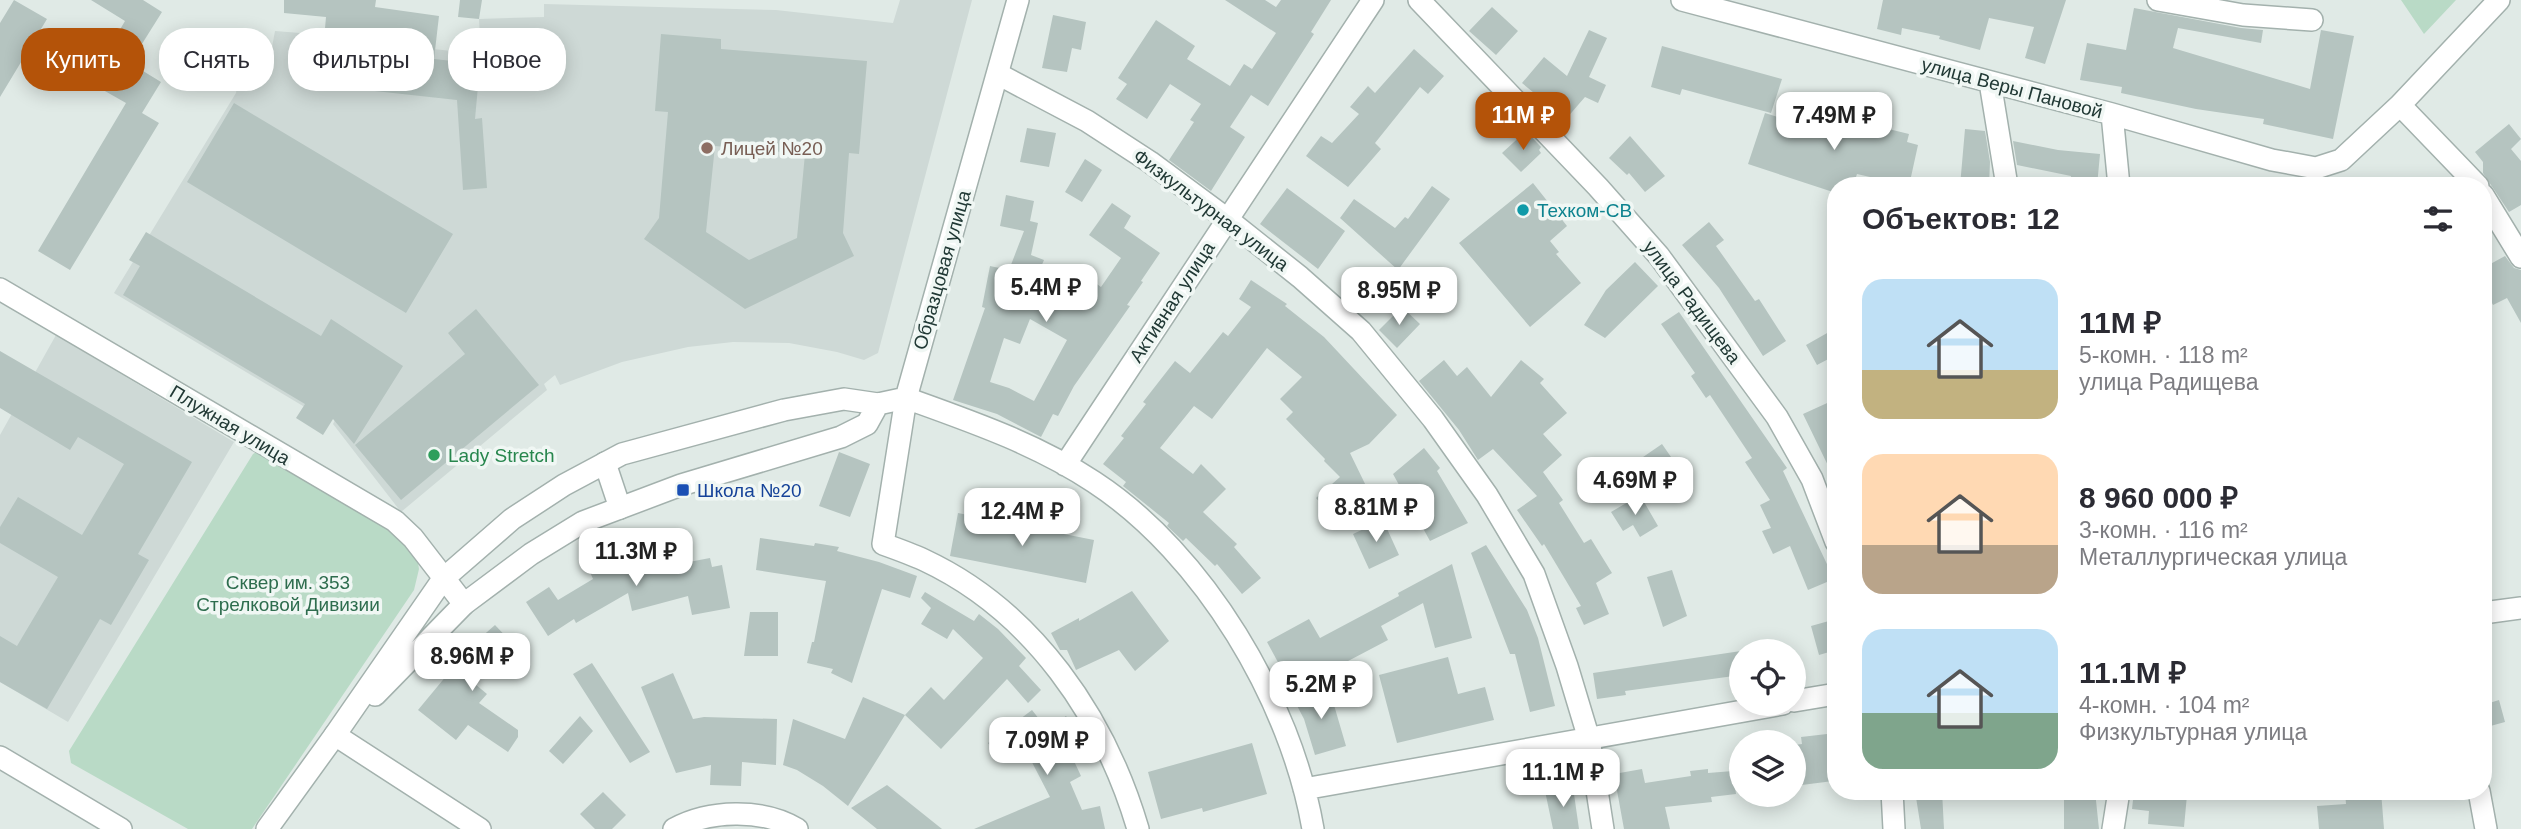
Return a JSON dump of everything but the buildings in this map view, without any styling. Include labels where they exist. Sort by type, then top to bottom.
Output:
[{"type":"street","name":"Образцовая улица","points":[[1018,0],[906,398],[883,544],[925,560],[970,587],[1010,617],[1046,655],[1079,696],[1105,741],[1126,789],[1138,829]]},
{"type":"street","name":"Активная улица","points":[[1065,466],[1373,0]]},
{"type":"street","name":"улица Радищева","points":[[1419,0],[1598,187],[1659,256],[1777,417],[1812,479],[1827,518]]},
{"type":"street","name":"улица Веры Пановой","points":[[1682,0],[2112,114],[2272,160],[2320,177],[2400,105]]},
{"type":"street","points":[[2158,0],[2243,15],[2312,20]]},
{"type":"street","points":[[2468,177],[2400,105],[2499,0]]},
{"type":"street","name":"Физкультурная улица","points":[[998,74],[1087,121],[1150,162],[1227,219],[1300,277],[1361,331],[1433,419],[1487,495],[1534,575],[1567,666],[1588,739],[1603,829]]},
{"type":"street","points":[[1990,82],[2006,177]]},
{"type":"street","points":[[2112,114],[2118,177]]},
{"type":"street","points":[[2492,210],[2521,257]]},
{"type":"street","name":"Плужная улица","points":[[0,289],[395,521],[413,538],[464,604]]},
{"type":"street","points":[[267,829],[443,579],[512,519],[622,454],[784,410],[844,400],[878,404],[906,398],[984,426],[1095,483],[1136,515],[1178,557],[1213,600],[1247,650],[1273,702],[1293,751],[1313,829]]},
{"type":"street","points":[[335,735],[464,604],[531,554],[583,523],[620,508],[681,485],[841,437],[867,424],[878,404]]},
{"type":"street","points":[[604,463],[620,508]]},
{"type":"street","points":[[2492,612],[2521,608]]},
{"type":"street","points":[[1806,699],[1827,696]]},
{"type":"street","points":[[1304,789],[1729,714]]},
{"type":"street","points":[[335,735],[480,829]]},
{"type":"street","points":[[0,757],[121,829]]},
{"type":"street","points":[[1892,800],[1894,829]]},
{"type":"street","points":[[2113,829],[2118,800]]},
{"type":"street","points":[[2481,800],[2486,829]]},
{"type":"street","points":[[674,829],[691,820],[739,813],[787,823],[797,829]]},
{"type":"shaded area","points":[[900,0],[972,0],[878,353],[864,360],[789,343],[733,342],[688,347],[622,362],[560,385],[555,375],[544,384],[547,390],[401,512],[333,424],[337,416],[308,409],[114,293],[236,91],[274,91],[275,31],[288,32],[288,91],[434,91],[434,49],[448,51],[448,91],[566,91],[566,28],[480,28],[479,19],[544,17],[544,4],[776,10],[893,23]]},
{"type":"shaded area","points":[[56,335],[234,442],[68,722],[0,682],[0,435]]},
{"type":"green space","points":[[2401,0],[2456,0],[2424,34]]},
{"type":"green space","name":"Сквер им. 353 Стрелковой Дивизии","points":[[258,451],[399,532],[417,557],[419,569],[414,590],[252,829],[188,829],[71,763],[69,751],[253,454]]},
{"type":"place","name":"Лицей №20","points":[[707,148]]},
{"type":"place","name":"Техком-СВ","points":[[1523,210]]},
{"type":"place","name":"Lady Stretch","points":[[434,455]]},
{"type":"place","name":"Школа №20","points":[[683,490]]}]
